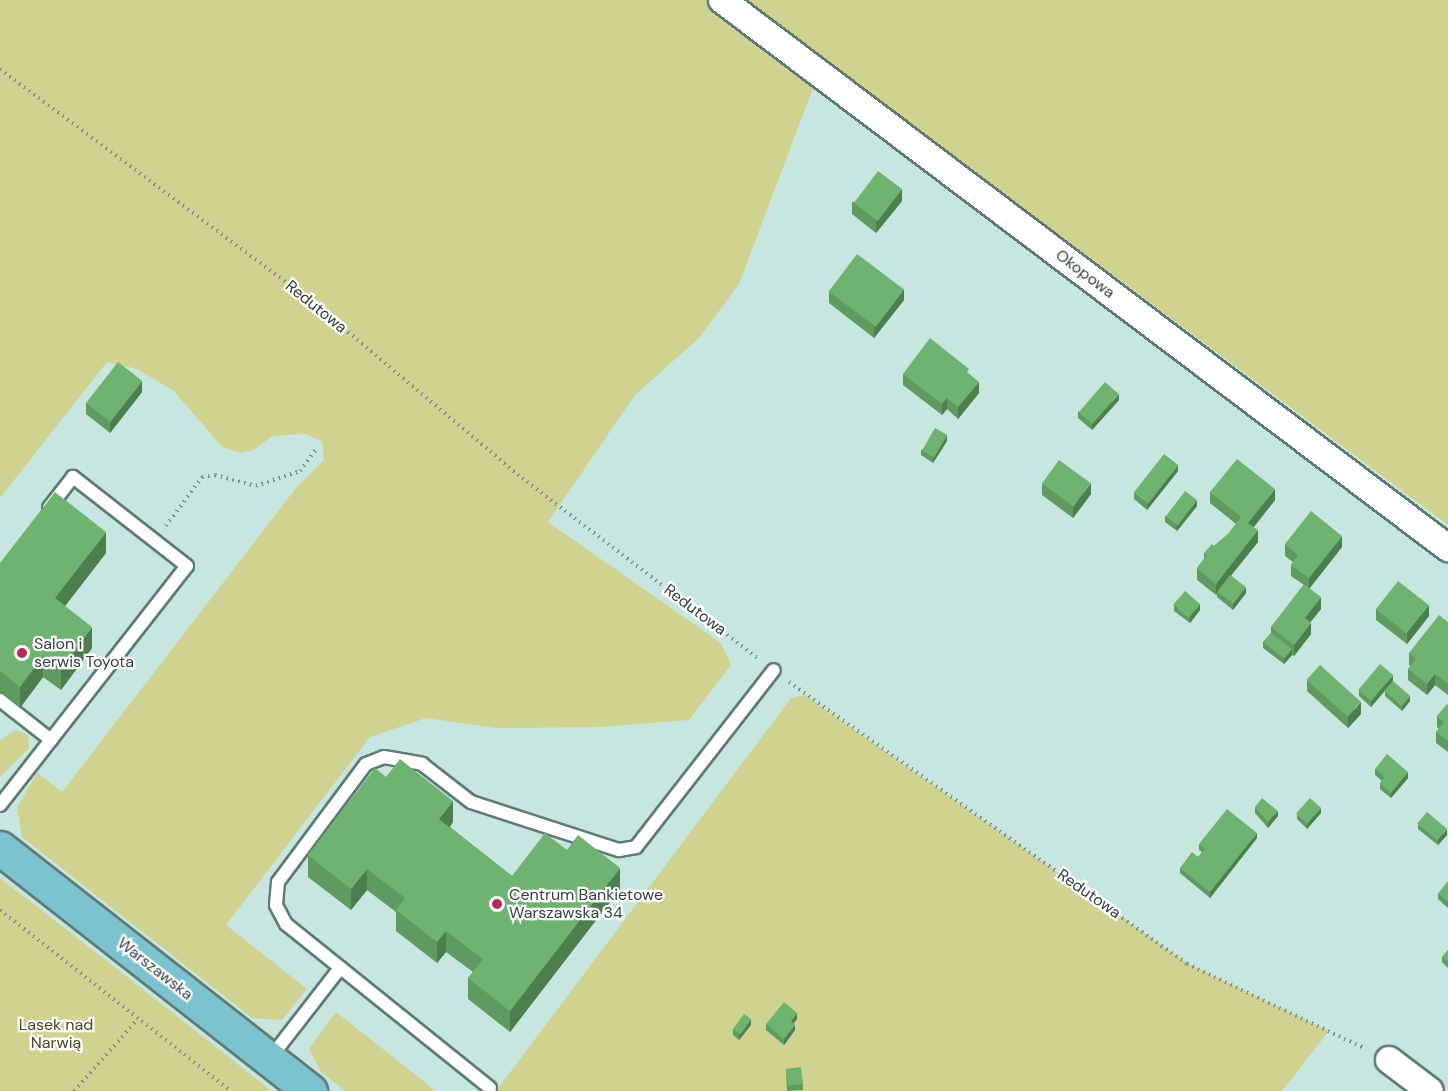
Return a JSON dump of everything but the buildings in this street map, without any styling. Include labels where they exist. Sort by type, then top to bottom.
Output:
[{"type":"main road","name":"Warszawska","points":[[0,848],[310,1091]]},
{"type":"street","name":"Okopowa","points":[[722,0],[1448,549]]},
{"type":"street","points":[[1389,1060],[1430,1091]]},
{"type":"lane","points":[[0,805],[187,566],[73,477],[37,524]]},
{"type":"lane","points":[[490,1088],[286,924],[275,893],[278,882],[366,764],[384,757],[407,758],[428,768],[471,802],[627,851],[643,841],[774,670]]},
{"type":"lane","points":[[0,700],[51,740]]},
{"type":"lane","points":[[270,1060],[339,968]]},
{"type":"path","name":"Redutowa","points":[[0,69],[310,301],[522,478],[774,670],[1187,963],[1389,1060]]},
{"type":"path","points":[[155,541],[202,477],[215,475],[256,486],[267,484],[300,471],[315,450]]},
{"type":"path","points":[[0,910],[231,1091]]},
{"type":"path","points":[[74,1091],[138,1019]]},
{"type":"green space","points":[[0,0],[1448,0],[1448,525],[824,59],[739,284],[699,338],[635,395],[548,522],[721,643],[731,665],[689,720],[600,727],[495,728],[426,718],[370,737],[226,925],[307,989],[282,1020],[252,1018],[22,837],[17,807],[37,773],[62,792],[296,488],[324,460],[322,441],[305,434],[272,436],[254,450],[241,453],[222,447],[174,391],[137,369],[107,362],[0,498]]},
{"type":"green space","points":[[805,695],[1187,963],[1329,1031],[1282,1091],[496,1091],[791,698]]},
{"type":"green space","points":[[16,730],[28,735],[29,748],[0,777],[0,740]]},
{"type":"green space","name":"Lasek nad Narwią","points":[[0,878],[103,958],[272,1091],[0,1091]]},
{"type":"green space","points":[[336,1012],[436,1091],[345,1091],[321,1072],[309,1049]]},
{"type":"place","name":"Salon i serwis Toyota","points":[[22,653]]},
{"type":"place","name":"Centrum Bankietowe Warszawska 34","points":[[497,904]]}]
